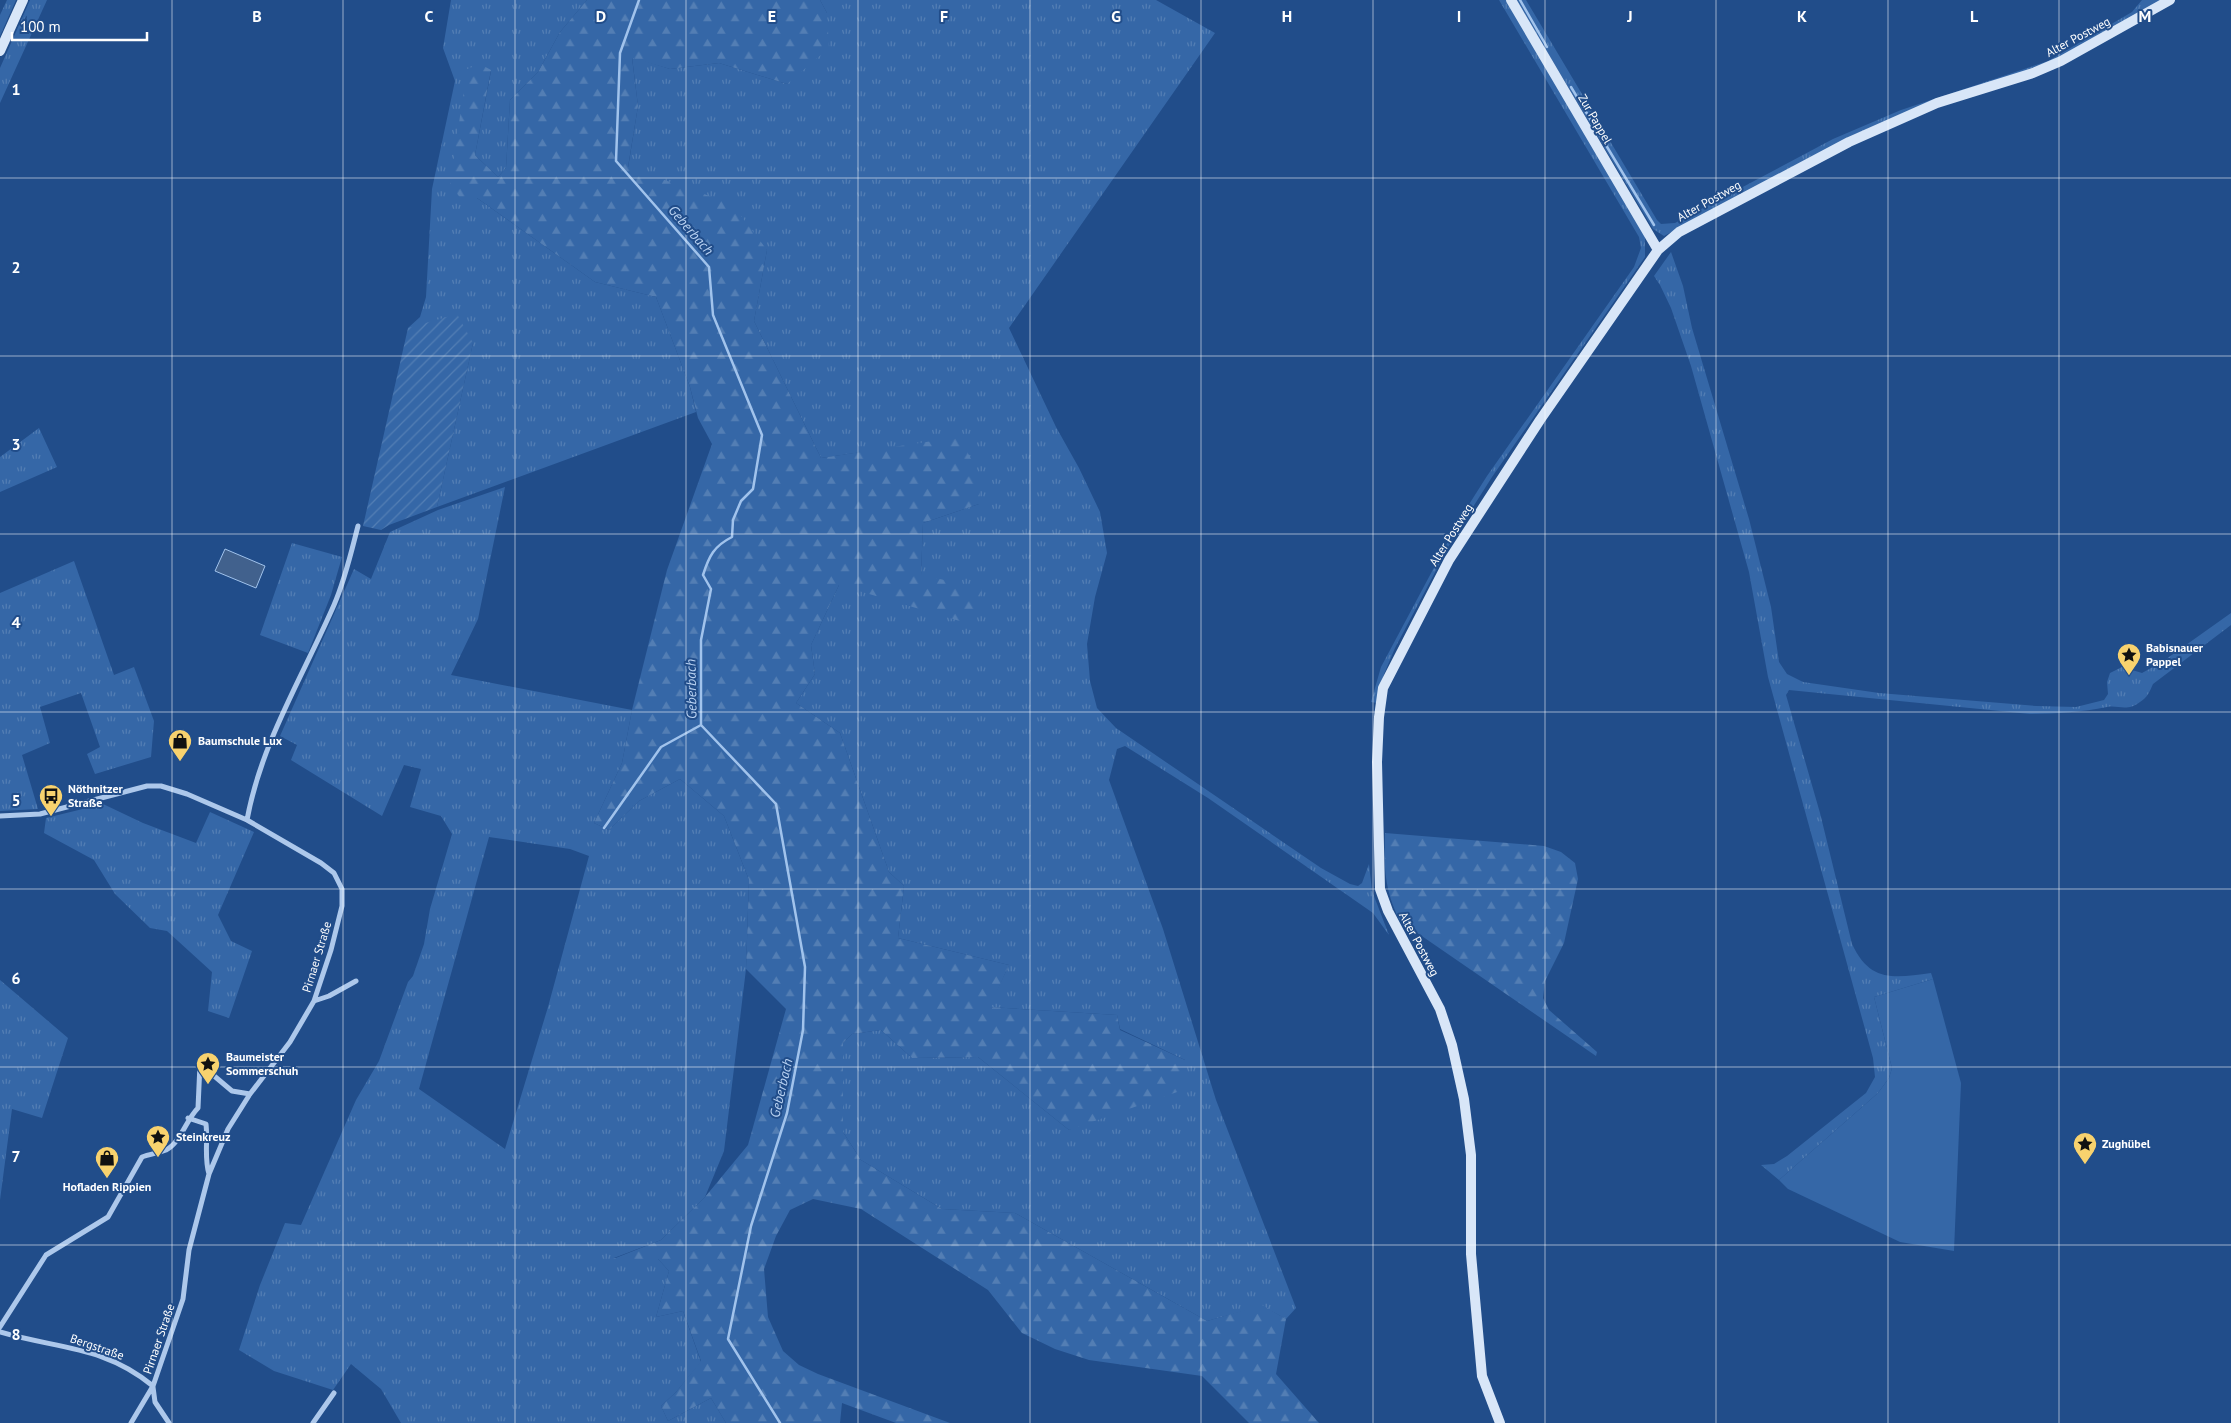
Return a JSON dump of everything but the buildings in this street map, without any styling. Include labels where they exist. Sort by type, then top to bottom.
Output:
[{"type":"street","points":[[0,52],[23,0]]},
{"type":"street","name":"Zur Pappel","points":[[1511,0],[1658,250]]},
{"type":"street","name":"Alter Postweg","points":[[1500,1423],[1482,1376],[1471,1254],[1471,1155],[1464,1099],[1452,1045],[1440,1009],[1388,911],[1380,889],[1376,762],[1383,688],[1449,560],[1540,420],[1658,250],[1679,232],[1849,142],[1937,103],[2025,75],[2061,61],[2170,0]]},
{"type":"street","points":[[0,816],[40,814],[147,786],[161,786],[187,794],[247,820],[252,792],[272,737],[344,580],[358,526]]},
{"type":"street","name":"Pirnaer Straße","points":[[131,1423],[153,1386],[183,1300],[189,1250],[202,1194],[209,1174],[228,1130],[250,1094],[290,1042],[314,1001],[331,950],[342,906],[342,889],[334,873],[321,863],[247,820]]},
{"type":"street","points":[[314,1001],[329,996],[356,981]]},
{"type":"street","points":[[0,1327],[46,1255],[108,1217],[142,1157],[166,1149],[175,1142],[188,1118],[198,1108],[200,1064],[232,1091],[250,1094]]},
{"type":"street","points":[[188,1118],[206,1124],[208,1140],[206,1166],[209,1174]]},
{"type":"street","name":"Bergstraße","points":[[0,1332],[23,1339],[76,1348],[112,1360],[141,1376],[153,1386]]},
{"type":"street","points":[[153,1386],[155,1402],[169,1423]]},
{"type":"street","points":[[313,1423],[334,1393]]},
{"type":"green space","points":[[7,0],[16,0],[0,36],[0,15]]},
{"type":"green space","points":[[30,0],[47,0],[0,103],[0,68]]},
{"type":"green space","points":[[451,0],[587,0],[560,32],[538,72],[510,100],[506,168],[498,177],[475,155],[491,71],[467,69],[477,198],[595,282],[656,297],[690,387],[696,412],[437,507],[473,343],[408,328],[420,317],[426,297],[432,189],[455,81],[443,48]]},
{"type":"green space","points":[[587,0],[820,0],[827,13],[829,48],[787,84],[719,63],[670,69],[632,58],[638,106],[628,167],[732,204],[767,250],[754,321],[821,458],[959,437],[981,477],[979,504],[923,523],[921,575],[982,588],[973,625],[839,585],[811,645],[815,674],[796,703],[840,733],[889,872],[904,886],[898,938],[1009,965],[990,1007],[1117,1015],[1120,1030],[1185,1060],[1180,1091],[1069,1130],[978,1057],[912,1058],[881,1030],[852,1034],[843,1043],[843,1132],[861,1160],[942,1209],[1015,1213],[1207,1321],[1262,1305],[1286,1319],[1276,1374],[1319,1423],[1249,1423],[1202,1376],[1089,1360],[1055,1349],[1022,1333],[988,1290],[861,1209],[813,1199],[790,1210],[776,1236],[764,1269],[768,1317],[783,1351],[799,1365],[818,1374],[950,1423],[896,1423],[842,1403],[840,1423],[726,1423],[711,1398],[668,1421],[661,1406],[676,1392],[701,1361],[683,1311],[656,1317],[669,1271],[658,1259],[613,1259],[661,1240],[705,1197],[748,1145],[786,1009],[746,969],[749,880],[724,816],[680,779],[639,801],[609,830],[594,823],[622,763],[632,710],[667,570],[712,444],[698,418],[690,387],[656,297],[595,282],[477,198],[464,203],[450,184],[467,69],[480,64],[491,70],[475,155],[498,177],[506,168],[510,100],[538,72],[560,32]]},
{"type":"green space","points":[[820,0],[1156,0],[1215,33],[1009,328],[1056,427],[1079,468],[1100,512],[1107,553],[1095,597],[1087,644],[1090,681],[1097,708],[1116,728],[1321,868],[1350,884],[1358,886],[1362,883],[1369,864],[1372,891],[1389,935],[1373,913],[1208,798],[1125,746],[1117,749],[1109,780],[1163,929],[1216,1100],[1296,1308],[1286,1319],[1262,1306],[1207,1321],[1015,1213],[942,1209],[861,1160],[843,1132],[843,1043],[852,1034],[881,1030],[912,1058],[978,1057],[1069,1130],[1185,1060],[1120,1029],[1117,1015],[989,1007],[1009,965],[898,938],[904,886],[889,872],[840,733],[796,703],[815,674],[811,645],[839,585],[921,575],[923,523],[979,504],[862,452],[821,458],[754,321],[767,250],[628,168],[638,106],[632,57],[670,69],[719,63],[787,84],[827,13]]},
{"type":"green space","points":[[1499,0],[1508,0],[1645,236],[1645,257],[1492,477],[1452,540],[1395,648],[1384,674],[1377,703],[1371,702],[1381,667],[1461,517],[1487,476],[1634,267],[1641,248],[1639,237]]},
{"type":"green space","points":[[1516,0],[1526,0],[1661,224],[1675,223],[1833,139],[1901,110],[2048,61],[2132,12],[2142,0],[2162,0],[2065,56],[1855,134],[1664,236],[1653,229]]},
{"type":"green space","points":[[1671,252],[1683,286],[1692,328],[1749,519],[1771,607],[1779,662],[1787,674],[1803,682],[1879,693],[2036,706],[2076,707],[2104,700],[2108,694],[2107,682],[2110,673],[2122,667],[2142,673],[2162,662],[2231,613],[2231,625],[2153,684],[2148,694],[2131,707],[2030,714],[1789,690],[1786,695],[1820,813],[1852,944],[1859,957],[1875,972],[1895,976],[1931,973],[1933,979],[1874,997],[1892,1068],[1889,1078],[1878,1093],[1779,1180],[1761,1165],[1774,1164],[1787,1156],[1866,1093],[1875,1077],[1873,1058],[1768,677],[1749,572],[1691,366],[1671,308],[1654,276]]},
{"type":"green space","points":[[457,314],[473,343],[437,507],[389,525],[381,530],[363,526],[408,328]]},
{"type":"green space","points":[[39,428],[57,467],[0,492],[0,457]]},
{"type":"green space","points":[[505,487],[478,619],[451,675],[632,710],[622,763],[594,823],[609,830],[639,801],[680,779],[724,816],[749,880],[746,969],[724,1151],[705,1197],[661,1240],[614,1258],[658,1259],[669,1271],[656,1317],[683,1311],[701,1362],[676,1392],[661,1406],[668,1421],[711,1398],[726,1423],[401,1423],[381,1389],[351,1364],[333,1390],[274,1371],[239,1350],[260,1285],[285,1223],[301,1225],[356,1100],[379,1061],[424,944],[430,909],[452,834],[441,816],[410,807],[421,769],[404,765],[382,816],[291,760],[297,745],[280,736],[354,569],[371,579],[390,532],[438,510]],"holes":[[[489,837],[570,849],[589,856],[548,1007],[505,1149],[419,1089]]]},
{"type":"green space","points":[[292,543],[342,557],[331,595],[308,653],[260,635]]},
{"type":"green space","points":[[74,561],[114,675],[134,667],[154,721],[151,757],[95,774],[87,754],[100,747],[81,693],[40,707],[50,743],[22,755],[38,809],[0,811],[0,593]]},
{"type":"green space","points":[[103,804],[143,823],[196,843],[210,812],[254,832],[218,915],[231,941],[252,951],[229,1018],[208,1011],[212,972],[167,931],[150,928],[115,894],[94,860],[44,833],[46,818]]},
{"type":"green space","points":[[1385,833],[1544,846],[1561,852],[1575,863],[1578,879],[1564,943],[1545,981],[1543,998],[1549,1010],[1597,1052],[1596,1056],[1400,921],[1391,899],[1386,878]]},
{"type":"green space","points":[[1933,979],[1961,1083],[1954,1251],[1900,1242],[1788,1189],[1779,1180],[1878,1093],[1889,1078],[1892,1068],[1874,997]]},
{"type":"green space","points":[[0,980],[68,1038],[42,1118],[12,1109],[0,1200]]},
{"type":"shaded area","points":[[225,549],[265,566],[256,588],[215,571]]},
{"type":"waterway","name":"Geberbach","points":[[639,0],[620,53],[616,161],[709,267],[713,315],[762,435],[753,489],[741,501],[733,520],[732,537],[716,548],[703,575],[711,589],[701,640],[701,725],[776,804],[805,967],[803,1030],[787,1113],[751,1226],[728,1339],[780,1423]]},
{"type":"waterway","points":[[1520,0],[1547,47]]},
{"type":"waterway","points":[[1571,87],[1654,225]]},
{"type":"waterway","points":[[604,828],[661,747],[701,725]]},
{"type":"place","name":"Babisnauer Pappel","points":[[2129,676]]},
{"type":"place","name":"Baumschule Lux","points":[[180,762]]},
{"type":"place","name":"Nöthnitzer Straße","points":[[51,817]]},
{"type":"place","name":"Baumeister Sommerschuh","points":[[208,1085]]},
{"type":"place","name":"Steinkreuz","points":[[158,1158]]},
{"type":"place","name":"Zughübel","points":[[2085,1165]]},
{"type":"place","name":"Hofladen Rippien","points":[[107,1179]]}]
